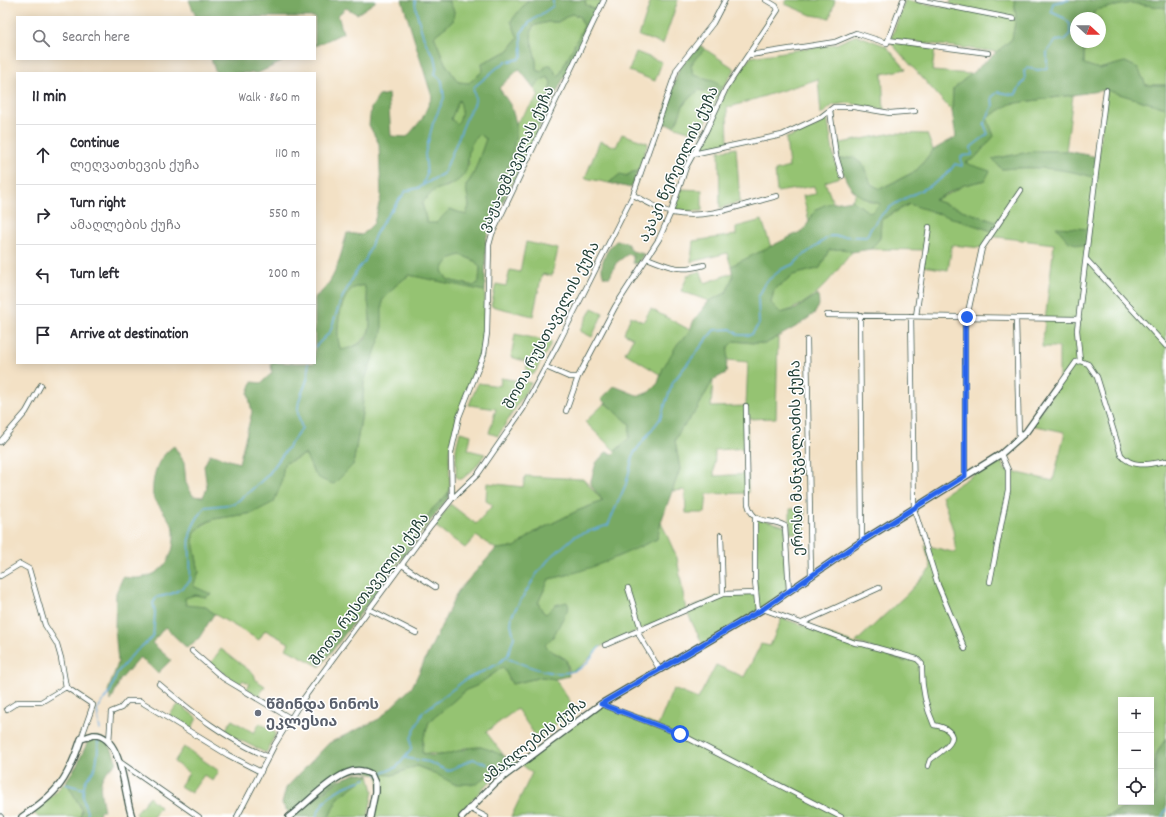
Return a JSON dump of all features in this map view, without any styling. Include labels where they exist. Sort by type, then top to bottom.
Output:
[{"type":"street","name":"ვაჟა-ფშაველას ქუჩა","points":[[452,499],[451,453],[457,424],[484,354],[487,333],[489,245],[492,234],[604,0]]},
{"type":"street","name":"შოთა რუსთაველის ქუჩა","points":[[237,817],[290,718],[332,658],[452,499],[485,465],[523,409],[633,196],[677,69],[713,23],[725,0]]},
{"type":"street","name":"აკაკი წერეთლის ქუჩა","points":[[566,411],[578,378],[615,307],[659,239],[671,212],[686,167],[706,131],[726,88],[750,55],[778,10],[776,6],[766,0]]},
{"type":"street","points":[[888,40],[903,0]]},
{"type":"street","points":[[918,0],[1014,19]]},
{"type":"street","points":[[750,55],[835,42],[856,34],[887,43],[888,40],[988,53]]},
{"type":"street","points":[[1106,90],[1078,319],[1077,330],[1080,361],[1092,367],[1097,377],[1121,455],[1126,460],[1140,465],[1166,461]]},
{"type":"street","points":[[693,154],[782,135],[821,117],[834,107],[854,107],[890,113],[915,111]]},
{"type":"street","points":[[830,110],[836,156],[842,176]]},
{"type":"street","points":[[965,476],[965,326],[982,248],[1021,190]]},
{"type":"street","points":[[633,196],[671,212],[705,214],[777,196]]},
{"type":"street","points":[[929,227],[914,316],[914,509],[938,585],[965,649]]},
{"type":"street","points":[[647,258],[679,269],[690,269],[704,265]]},
{"type":"street","points":[[1086,259],[1166,346]]},
{"type":"street","points":[[827,315],[1078,319]]},
{"type":"street","points":[[860,315],[862,541]]},
{"type":"street","points":[[1016,318],[1019,439]]},
{"type":"street","name":"ეროსი მანჯგალაძის ქუჩა","points":[[807,340],[811,577]]},
{"type":"street","name":"ამაღლების ქუჩა","points":[[462,817],[469,808],[520,763],[601,704],[761,610],[862,541],[1001,454],[1026,432],[1073,365],[1080,361]]},
{"type":"street","points":[[546,367],[569,377],[578,378]]},
{"type":"street","points":[[0,442],[26,412],[41,385]]},
{"type":"street","points":[[746,406],[749,510],[760,521],[785,526],[789,591]]},
{"type":"street","points":[[990,582],[1008,490],[1008,470],[1001,454]]},
{"type":"street","points":[[755,517],[755,593],[761,610],[802,623],[855,643],[917,659],[922,664],[921,680],[928,712],[934,725],[945,728],[951,733],[952,738],[950,744],[930,760],[928,766]]},
{"type":"street","points":[[721,535],[723,594]]},
{"type":"street","points":[[0,576],[20,564],[29,569],[45,625],[57,644],[66,688],[93,705],[73,763],[65,779],[53,793],[22,817]]},
{"type":"street","points":[[402,565],[435,587]]},
{"type":"street","points":[[628,588],[640,626],[639,635],[660,670]]},
{"type":"street","points":[[802,623],[879,588]]},
{"type":"street","points":[[605,645],[723,594],[755,593]]},
{"type":"street","points":[[369,609],[416,633]]},
{"type":"street","points":[[192,651],[223,678],[290,718]]},
{"type":"street","points":[[159,684],[222,733],[239,744],[268,757]]},
{"type":"street","points":[[7,709],[18,702],[41,702],[66,688]]},
{"type":"street","points":[[109,742],[111,712],[121,708],[127,701],[140,701],[228,755],[261,772]]},
{"type":"street","points":[[601,704],[680,734],[842,817]]},
{"type":"street","points":[[81,739],[98,736],[109,742],[114,748],[120,762],[126,797],[132,817]]},
{"type":"street","points":[[120,762],[199,817]]},
{"type":"street","points":[[289,817],[323,789],[345,774],[362,770],[371,774],[375,783],[375,792],[370,817]]},
{"type":"street","points":[[469,808],[486,817]]},
{"type":"green space","points":[[189,0],[375,0],[375,2],[357,14],[346,8],[338,15],[343,33],[316,46],[316,16],[196,16]]},
{"type":"green space","points":[[402,0],[449,1],[454,11],[453,21],[434,36],[445,63],[458,82],[469,83],[483,71],[482,63],[508,51],[518,38],[511,21],[528,0],[585,0],[586,5],[597,11],[540,126],[536,122],[548,99],[551,82],[548,77],[540,81],[534,88],[519,69],[499,88],[511,106],[516,123],[516,135],[511,158],[503,180],[503,202],[486,238],[485,291],[409,275],[395,286],[382,301],[382,333],[364,382],[362,413],[353,465],[334,484],[327,482],[315,474],[305,454],[284,464],[281,484],[274,502],[253,513],[214,519],[203,524],[195,532],[193,541],[199,572],[193,586],[211,594],[206,597],[195,595],[185,598],[186,605],[206,607],[214,614],[199,638],[187,648],[165,627],[152,643],[171,660],[158,673],[140,657],[120,680],[111,701],[108,691],[118,663],[115,628],[116,593],[123,577],[145,577],[154,574],[161,569],[167,562],[174,543],[173,527],[153,495],[154,478],[159,462],[174,446],[184,462],[186,483],[193,496],[203,497],[207,488],[204,466],[210,454],[239,463],[252,412],[248,393],[252,382],[261,383],[272,373],[271,364],[316,364],[316,296],[333,277],[347,233],[362,235],[374,223],[381,196],[379,144],[369,125],[371,108],[379,96],[388,94],[391,136],[407,137],[422,119],[432,97]],"holes":[[[571,14],[579,16],[584,26],[558,77],[551,65],[547,65],[541,72],[536,70],[536,58],[531,38],[533,26],[548,22],[558,22]],[[459,100],[461,115],[457,124],[451,119]],[[479,134],[486,139],[474,173],[466,186],[469,206],[466,215],[450,209],[436,223],[427,223],[422,203],[434,191],[452,184],[461,178],[467,168],[470,147]],[[461,255],[475,261],[480,267],[479,282],[474,286],[448,280],[442,271],[449,260]],[[364,285],[370,320],[368,333],[366,338],[357,345],[341,350],[338,336],[341,309],[344,301],[352,289]]]},
{"type":"green space","points":[[438,0],[528,0],[511,21],[518,38],[508,51],[482,63],[483,71],[469,83],[458,82],[445,63],[434,36],[453,21],[454,11],[449,1]]},
{"type":"green space","points":[[585,0],[602,0],[597,11],[586,5]]},
{"type":"green space","points":[[651,0],[678,0],[663,44],[639,36]]},
{"type":"green space","points":[[787,0],[835,0],[830,18],[811,15],[785,4]]},
{"type":"green space","points":[[905,0],[961,10],[962,7],[950,4],[951,0],[1014,0],[1016,17],[1012,39],[997,52],[891,39]]},
{"type":"green space","points":[[1014,0],[1166,0],[1166,8],[1131,3],[1095,10],[1094,12],[1070,12],[1070,48],[1084,48],[1084,64],[1099,69],[1125,62],[1138,68],[1146,85],[1166,85],[1166,108],[1106,90],[1010,104],[987,118],[994,136],[975,158],[965,163],[990,171],[985,180],[964,185],[934,200],[998,223],[992,231],[909,204],[881,220],[880,238],[871,249],[852,252],[844,249],[829,250],[820,268],[793,275],[774,290],[771,303],[781,313],[796,309],[818,294],[819,305],[815,313],[799,325],[765,344],[734,341],[728,347],[726,373],[713,380],[696,411],[681,429],[675,440],[680,469],[661,522],[657,539],[591,567],[549,579],[538,603],[543,612],[546,614],[555,605],[567,602],[569,607],[553,637],[545,645],[566,660],[569,676],[555,679],[542,677],[512,684],[503,667],[476,686],[466,690],[429,722],[423,740],[422,753],[429,755],[444,755],[479,747],[494,751],[520,763],[507,773],[488,775],[477,784],[454,784],[417,766],[393,775],[371,774],[362,770],[345,774],[291,816],[282,804],[286,788],[329,743],[379,719],[412,687],[458,591],[496,549],[515,547],[535,532],[577,511],[603,501],[590,484],[596,463],[606,452],[613,454],[629,438],[630,424],[601,399],[614,386],[639,396],[649,392],[658,383],[663,368],[678,343],[688,334],[694,320],[709,301],[726,293],[733,276],[731,266],[804,230],[816,209],[827,204],[852,200],[867,211],[872,212],[880,204],[863,197],[852,189],[845,178],[838,160],[853,157],[863,165],[871,184],[880,189],[916,171],[933,150],[956,137],[952,111],[953,89],[1012,39],[1016,17]]},
{"type":"green space","points":[[1131,3],[1166,8],[1166,85],[1146,85],[1138,68],[1125,62],[1099,69],[1084,64],[1084,48],[1106,48],[1106,12],[1094,12],[1095,10]]},
{"type":"green space","points":[[571,14],[579,16],[584,26],[558,78],[547,65],[541,72],[536,70],[536,58],[531,38],[533,26],[548,22],[558,22]]},
{"type":"green space","points":[[857,35],[886,46],[906,69],[882,74],[884,110],[849,103],[833,105],[821,115],[818,79],[727,108],[728,145],[697,149],[706,135],[727,90],[751,57],[836,44]]},
{"type":"green space","points":[[890,42],[935,49],[932,71],[971,74],[953,89],[952,111]]},
{"type":"green space","points":[[699,44],[705,49],[691,65],[693,75],[716,81],[723,88],[719,95],[699,90],[690,97],[673,126],[661,123],[679,69]]},
{"type":"green space","points":[[705,49],[735,69],[723,88],[716,81],[693,75],[691,65]]},
{"type":"green space","points":[[636,52],[662,62],[655,81],[629,71]]},
{"type":"green space","points":[[211,60],[286,60],[260,72],[216,72]]},
{"type":"green space","points":[[547,77],[551,82],[548,99],[536,122],[540,126],[503,202],[503,180],[511,158],[516,135],[516,123],[539,96],[534,88],[540,81]]},
{"type":"green space","points":[[699,90],[719,95],[700,135],[673,126],[685,103]]},
{"type":"green space","points":[[1106,90],[1166,108],[1166,738],[1155,756],[1155,795],[1154,697],[1118,697],[1118,805],[1132,805],[1104,817],[511,817],[532,773],[520,763],[601,704],[658,726],[673,689],[698,699],[716,665],[744,677],[761,644],[770,646],[782,618],[906,662],[856,642],[907,594],[931,568],[925,545],[956,553],[953,530],[942,495],[999,458],[1005,470],[1053,481],[1065,432],[1031,425],[1059,385],[1059,347],[1042,347],[1054,244],[989,236],[982,248],[952,245],[948,270],[923,266],[925,250],[871,249],[880,238],[881,220],[910,204],[992,231],[998,223],[934,200],[949,194],[964,185],[986,180],[964,163],[975,158],[994,136],[987,118],[1010,104],[1073,95],[1066,151],[1035,151],[993,159],[1001,169],[1049,168],[1096,177]]},
{"type":"green space","points":[[459,99],[462,112],[457,125],[451,119]]},
{"type":"green space","points":[[827,117],[834,158],[840,177],[825,182],[833,203],[816,209],[809,221],[803,196],[816,194],[814,186],[777,192],[775,171],[789,167],[786,138],[815,127]]},
{"type":"green space","points":[[479,133],[486,139],[474,173],[466,186],[469,206],[466,215],[450,209],[436,224],[427,223],[422,203],[434,190],[449,186],[469,164],[468,151]]},
{"type":"green space","points":[[893,133],[927,134],[933,150],[916,171],[880,189],[871,184],[863,165],[853,157],[840,160],[836,144]]},
{"type":"green space","points":[[622,134],[648,143],[638,171],[612,180],[609,183],[585,178],[600,141],[616,147]]},
{"type":"green space","points":[[736,148],[740,202],[720,208],[719,151]]},
{"type":"green space","points":[[1035,151],[1066,151],[1098,157],[1096,178],[1061,170],[1026,168],[1002,169],[992,159]]},
{"type":"green space","points":[[638,171],[631,188],[609,183],[620,174],[627,176],[632,172]]},
{"type":"green space","points":[[681,189],[702,190],[702,211],[674,211]]},
{"type":"green space","points":[[856,193],[871,202],[881,204],[872,212],[867,211],[852,200]]},
{"type":"green space","points":[[762,220],[771,247],[731,266],[727,253],[691,262],[693,241],[736,235],[736,227]]},
{"type":"green space","points":[[1056,227],[1090,229],[1087,247],[1069,242]]},
{"type":"green space","points":[[616,241],[626,242],[632,251],[644,254],[637,264],[633,263],[633,256],[628,254],[616,263],[610,277],[604,277],[602,268],[604,258],[606,253]]},
{"type":"green space","points":[[526,242],[558,249],[552,276],[542,274],[533,316],[491,306],[496,284],[506,286],[510,270],[520,272]]},
{"type":"green space","points":[[844,249],[852,252],[829,280],[813,296],[793,309],[781,313],[771,303],[774,290],[793,275],[820,268],[828,250]]},
{"type":"green space","points":[[461,255],[475,261],[480,267],[479,282],[474,286],[448,280],[442,271],[449,260]]},
{"type":"green space","points":[[700,271],[705,283],[732,273],[733,276],[726,293],[709,301],[681,291],[688,275]]},
{"type":"green space","points":[[409,275],[485,291],[485,332],[479,360],[459,410],[449,452],[450,490],[433,508],[397,563],[369,591],[366,604],[341,630],[317,665],[286,649],[289,643],[265,630],[259,640],[214,614],[206,607],[186,606],[185,598],[195,595],[206,597],[210,594],[193,586],[199,572],[193,541],[195,532],[203,525],[214,519],[253,513],[281,484],[284,464],[306,454],[312,469],[353,465],[362,413],[364,382],[371,361],[382,301],[395,286]]},
{"type":"green space","points":[[364,285],[369,307],[370,326],[362,341],[353,347],[341,351],[338,327],[341,309],[344,301],[352,289]]},
{"type":"green space","points":[[592,308],[603,313],[592,337],[580,331]]},
{"type":"green space","points":[[651,309],[690,330],[678,344],[661,375],[625,353],[633,338],[624,333],[631,316],[643,322]]},
{"type":"green space","points":[[515,334],[552,342],[534,374],[526,374],[527,362],[511,357]]},
{"type":"green space","points":[[778,337],[776,418],[747,419],[748,448],[715,450],[714,476],[748,474],[748,493],[707,494],[705,513],[686,513],[685,490],[672,491],[680,469],[675,440],[681,429],[696,411],[713,380],[711,407],[746,406],[748,362],[727,360],[728,347],[733,341],[765,344]]},
{"type":"green space","points":[[501,378],[531,383],[498,436],[489,433],[496,409],[469,405],[478,383],[500,386]]},
{"type":"green space","points":[[605,403],[630,424],[629,438],[615,451],[585,422]]},
{"type":"green space","points":[[460,432],[471,435],[468,450],[485,454],[475,468],[462,479],[458,479],[456,476],[456,448]]},
{"type":"green space","points":[[525,476],[583,479],[603,501],[577,511],[535,532],[515,547],[496,549],[476,536],[465,548],[435,526],[450,504],[476,524],[493,505],[486,501],[487,483],[523,487]]},
{"type":"green space","points":[[450,490],[448,498],[320,667],[317,665],[341,630],[366,604],[369,591],[397,563],[433,508]]},
{"type":"green space","points":[[790,509],[805,509],[805,533],[790,533]]},
{"type":"green space","points":[[755,517],[785,526],[789,591],[703,645],[686,610],[723,594],[755,593]]},
{"type":"green space","points":[[661,522],[677,558],[686,610],[600,647],[583,664],[570,672],[566,659],[550,650],[545,645],[553,637],[559,624],[543,612],[538,603],[549,579],[567,575],[657,539]]},
{"type":"green space","points":[[221,649],[254,674],[256,680],[265,686],[259,696],[247,689],[249,684],[243,680],[240,684],[210,664]]},
{"type":"green space","points":[[503,667],[512,684],[542,677],[555,679],[576,710],[537,738],[517,709],[486,732],[505,757],[481,747],[464,748],[450,755],[422,753],[423,740],[429,722],[466,690],[476,686]]},
{"type":"green space","points":[[179,704],[197,718],[191,730],[169,715]]},
{"type":"green space","points":[[232,720],[254,733],[260,723],[276,733],[266,753],[224,732]]},
{"type":"green space","points":[[95,736],[100,737],[107,742],[117,763],[105,773],[102,778],[101,795],[104,811],[100,811],[99,817],[80,817],[82,810],[66,781],[77,765],[89,739]]},
{"type":"green space","points":[[1166,738],[1166,817],[1104,817],[1132,805],[1154,805],[1155,756]]},
{"type":"green space","points":[[184,747],[219,771],[213,781],[204,775],[191,793],[180,786],[189,773],[174,762]]},
{"type":"green space","points":[[416,766],[434,773],[499,774],[484,787],[457,817],[374,817],[379,794],[378,774],[393,775]]},
{"type":"green space","points":[[358,773],[369,775],[338,798],[329,817],[291,817],[339,780]]},
{"type":"green space","points":[[369,775],[373,791],[368,817],[329,817],[338,798]]},
{"type":"green space","points":[[66,781],[82,810],[80,817],[38,817],[33,812],[55,793]]},
{"type":"green space","points":[[149,797],[160,807],[153,817],[138,817],[136,813]]},
{"type":"waterway","points":[[415,0],[417,15],[426,43],[435,57],[437,64],[435,74],[442,81],[444,98],[433,123],[425,154],[427,174],[423,184]]},
{"type":"waterway","points":[[316,346],[330,332],[341,300],[357,270],[365,261],[375,235],[384,220],[406,191],[418,188],[444,173],[469,112],[475,103],[473,88],[498,67],[506,62],[519,59],[522,56],[521,33],[530,22],[553,6],[553,0]]},
{"type":"waterway","points":[[377,775],[397,767],[411,750],[411,738],[423,712],[465,680],[498,664],[508,655],[514,637],[511,624],[512,615],[536,575],[550,558],[575,536],[608,525],[626,484],[634,453],[660,419],[673,382],[714,330],[731,329],[739,335],[751,335],[759,324],[758,298],[766,282],[782,269],[794,264],[801,257],[830,236],[866,237],[882,214],[897,202],[941,179],[955,164],[962,166],[961,156],[972,155],[971,147],[988,134],[984,124],[993,106],[992,97],[998,92],[1015,95],[1025,79],[1024,71],[1027,68],[1038,70],[1047,68],[1047,52],[1055,41],[1064,40],[1070,34],[1070,24],[1064,18],[1051,12],[1053,3],[1069,0]]},
{"type":"waterway","points":[[100,730],[97,710],[111,690],[117,673],[133,654],[153,637],[155,613],[153,603],[157,597],[175,592],[190,581],[189,542],[190,535],[197,518],[205,507],[234,504],[248,493],[268,475],[302,428],[298,414],[299,403],[308,377],[308,364]]},
{"type":"waterway","points":[[506,658],[546,672],[568,673],[577,670],[586,664],[600,647]]},
{"type":"waterway","points":[[86,817],[88,814],[84,802],[84,784],[95,766],[98,755],[98,739]]},
{"type":"waterway","points":[[406,758],[429,762],[448,771],[473,759],[487,764]]},
{"type":"waterway","points":[[316,817],[324,802],[330,796],[342,788],[366,779]]},
{"type":"waterway","points":[[65,784],[84,789]]},
{"type":"waterway","points":[[1162,817],[1166,809]]},
{"type":"place","name":"წმინდა ნინოს ეკლესია","points":[[258,713]]},
{"type":"route","points":[[680,734],[601,704],[763,609],[862,541],[965,476],[965,326],[967,317]]}]
